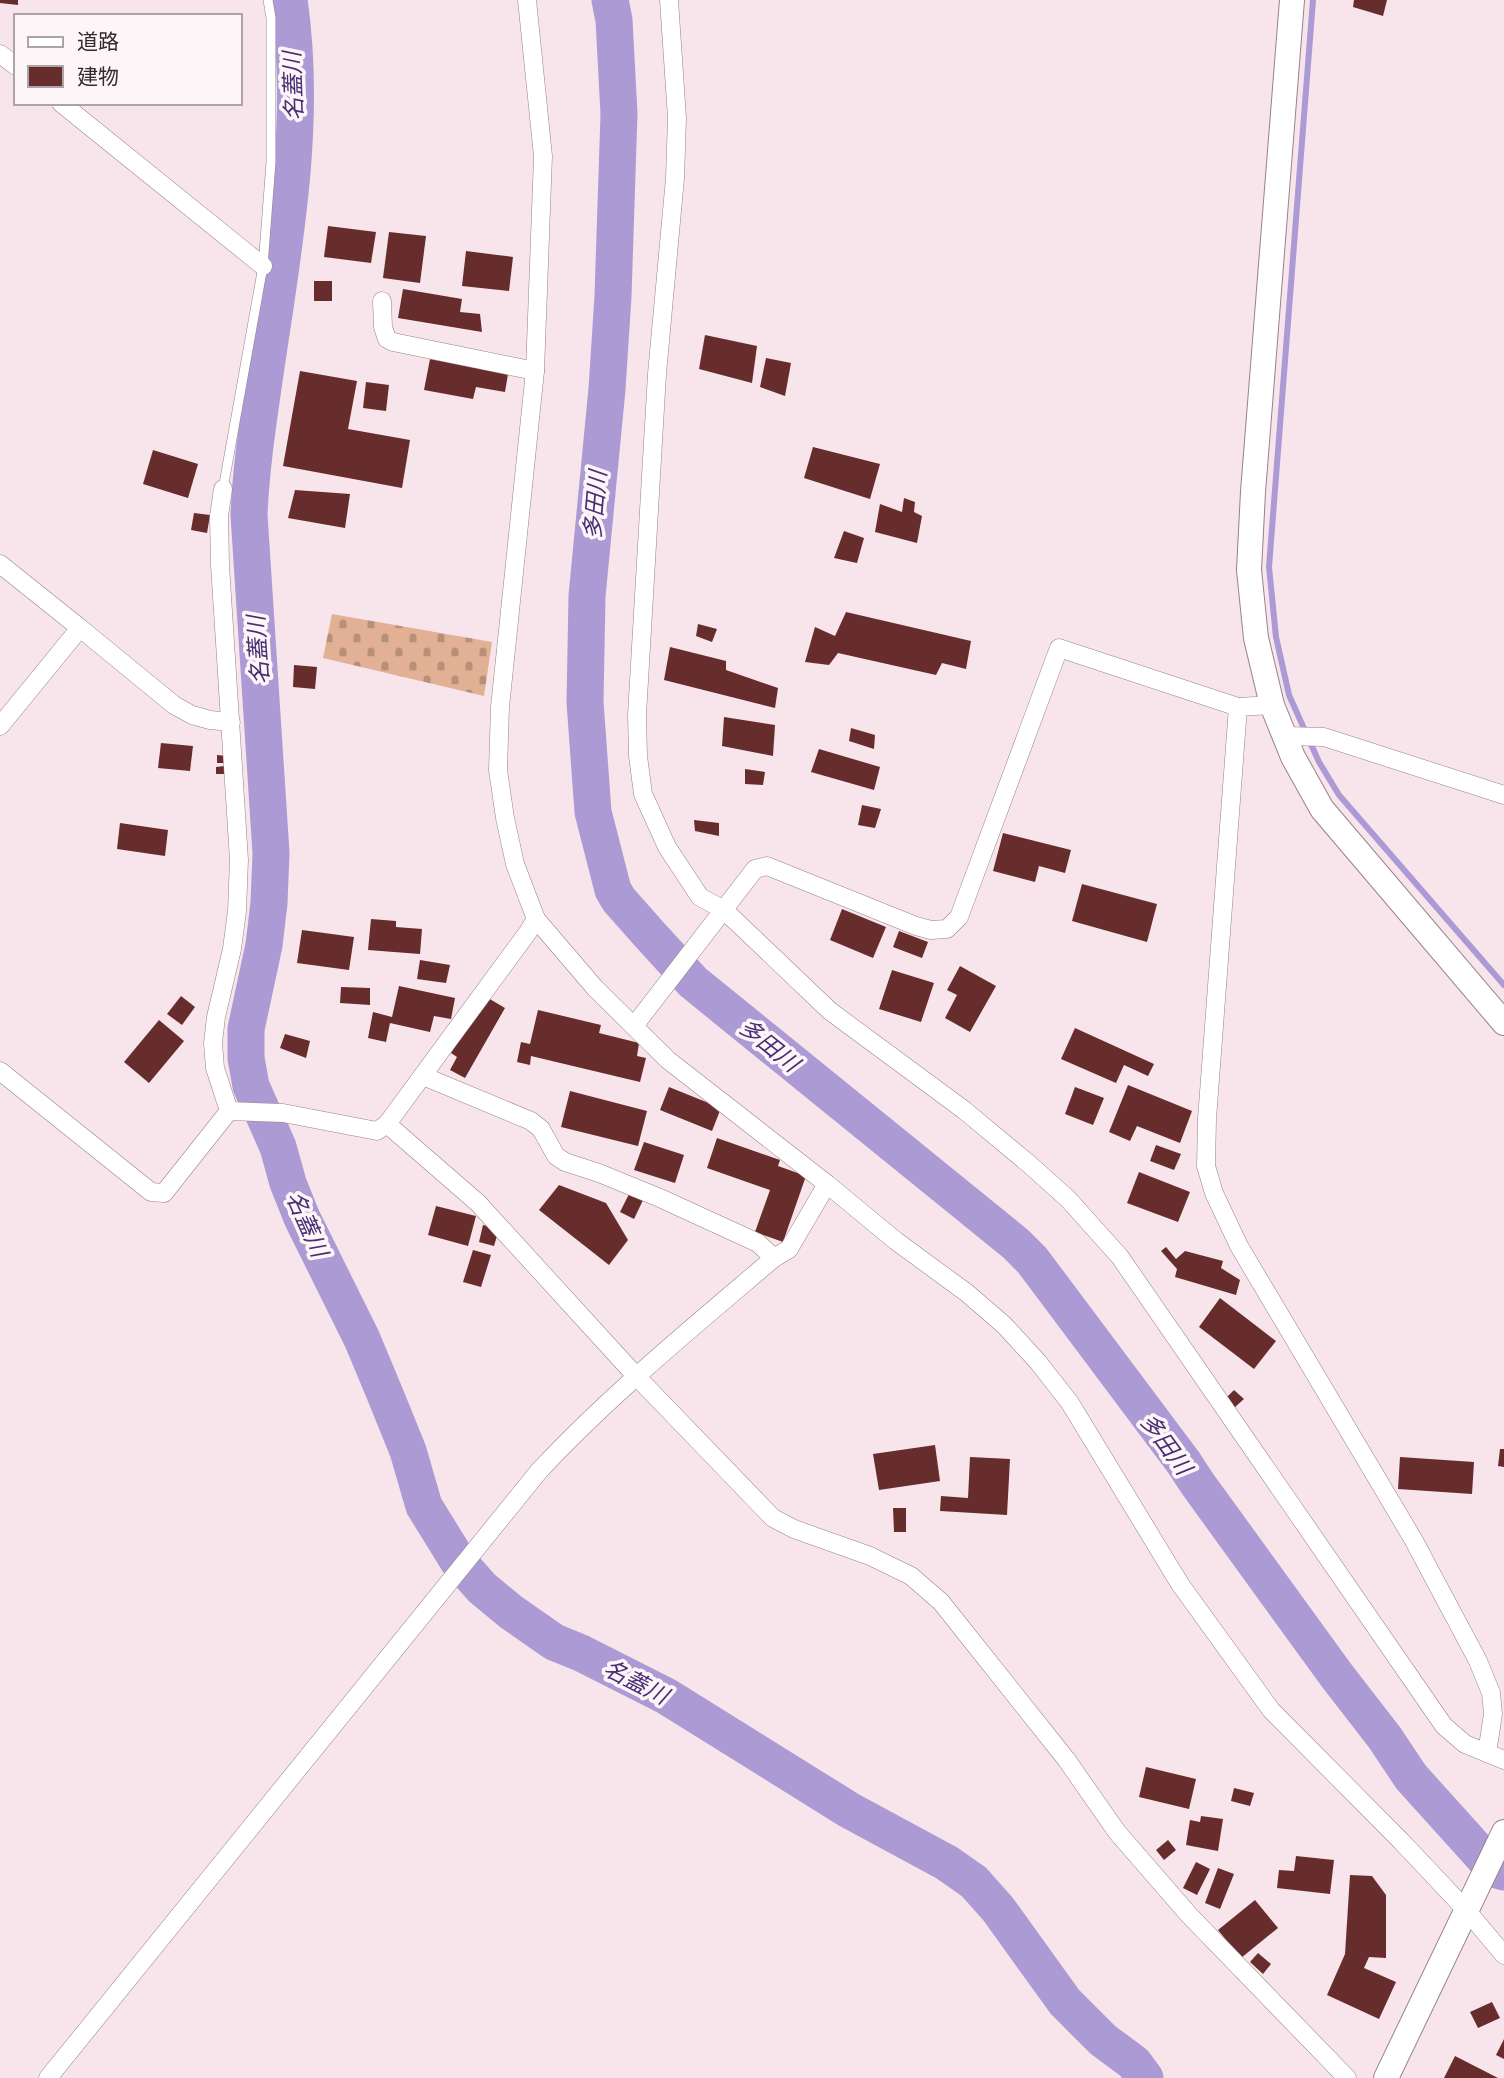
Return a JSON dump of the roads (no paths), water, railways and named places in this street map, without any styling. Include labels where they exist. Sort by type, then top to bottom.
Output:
[{"type":"street","points":[[527,0],[543,156],[535,371],[500,707],[498,770],[515,864],[536,919],[596,988],[639,1021],[668,1060],[896,1241],[967,1293],[1004,1325],[1070,1403],[1180,1584],[1271,1710],[1401,1841],[1470,1905],[1504,1955]]},
{"type":"street","points":[[669,0],[677,118],[675,178],[657,374],[637,715],[638,757],[643,794],[667,847],[700,897],[830,1011],[964,1111],[1068,1199],[1120,1257],[1444,1726],[1465,1744],[1504,1760]]},
{"type":"street","points":[[1292,0],[1249,570],[1256,638],[1272,705],[1298,736],[1324,737],[1504,795]]},
{"type":"street","points":[[63,105],[263,267]]},
{"type":"street","points":[[382,301],[383,327],[387,339],[393,342],[535,371]]},
{"type":"street","points":[[223,489],[219,516],[220,565],[239,860],[232,949],[216,1017],[213,1043],[215,1068],[234,1111]]},
{"type":"street","points":[[0,564],[174,705],[192,715],[231,722]]},
{"type":"street","points":[[0,726],[80,628]]},
{"type":"street","points":[[639,1021],[755,869],[766,866],[916,926],[932,930],[947,929],[958,917],[1059,648],[1238,707],[1272,705]]},
{"type":"street","points":[[1238,707],[1207,1119],[1206,1166],[1214,1193],[1239,1246],[1413,1539],[1478,1661],[1491,1693],[1493,1714],[1487,1753]]},
{"type":"street","points":[[1298,736],[1293,757],[1322,809],[1504,1023]]},
{"type":"street","points":[[234,1111],[283,1113],[377,1131],[387,1124],[423,1076],[536,919]]},
{"type":"street","points":[[0,1071],[151,1192],[164,1193],[234,1111]]},
{"type":"street","points":[[423,1076],[531,1121],[541,1129],[556,1156],[565,1162],[599,1173],[746,1237],[758,1243],[774,1258]]},
{"type":"street","points":[[387,1124],[478,1203],[636,1376],[773,1518],[794,1529],[870,1556],[911,1576],[941,1602],[1066,1759],[1117,1832],[1189,1915],[1347,2078]]},
{"type":"street","points":[[48,2078],[539,1471],[636,1376],[774,1258],[789,1249],[827,1184]]},
{"type":"street","points":[[1386,2078],[1504,1832]]},
{"type":"lane","points":[[223,489],[263,267],[271,162],[271,18],[268,0]]},
{"type":"waterway","name":"名蓋川","points":[[289,0],[296,92],[291,184],[256,441],[249,515],[271,853],[264,945],[246,1029],[246,1058],[251,1086],[278,1147],[302,1218],[362,1339],[408,1451],[424,1506],[458,1561],[482,1588],[554,1642],[666,1696],[849,1810],[947,1863],[974,1882],[998,1909],[1065,2002],[1103,2040],[1134,2063],[1145,2078]]},
{"type":"waterway","name":"多田川","points":[[610,0],[614,20],[619,114],[613,296],[587,596],[585,702],[593,812],[613,890],[693,982],[1016,1244],[1032,1260],[1184,1463],[1411,1777],[1494,1869],[1504,1872]]},
{"type":"waterway","points":[[1313,0],[1269,567],[1276,637],[1289,695],[1319,762],[1339,795],[1504,985]]}]
